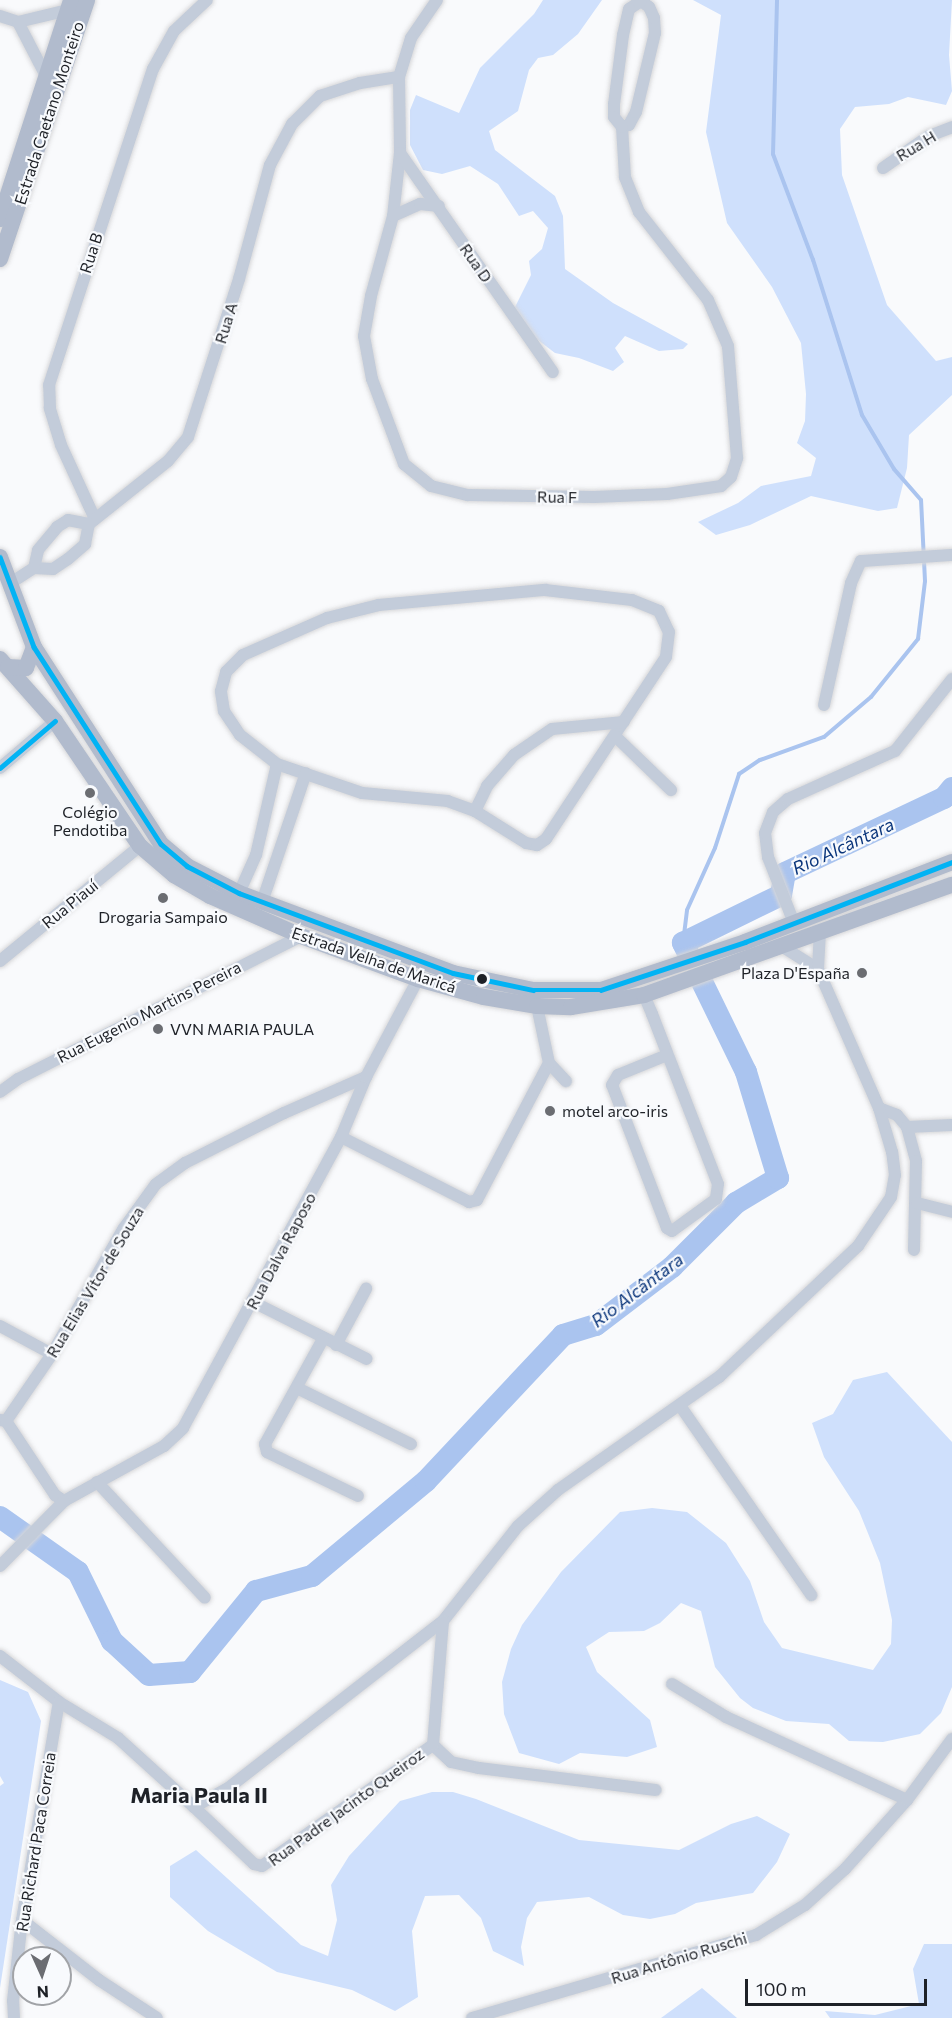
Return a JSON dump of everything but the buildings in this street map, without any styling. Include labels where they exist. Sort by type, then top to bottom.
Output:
[{"type":"main road","name":"Estrada Caetano Monteiro","points":[[0,259],[87,0]]},
{"type":"main road","name":"Estrada Caetano Monteiro","points":[[0,219],[70,5]]},
{"type":"main road","name":"Estrada Velha de Maricá","points":[[0,557],[34,647],[161,844],[187,866],[239,893],[405,957],[499,984],[581,992],[601,990],[745,942],[952,862]]},
{"type":"main road","points":[[4,663],[26,669],[34,647]]},
{"type":"main road","name":"Estrada Velha de Maricá","points":[[4,663],[55,721],[140,846],[174,875],[210,896],[301,936],[418,980],[537,1006],[594,1005],[650,994],[952,885]]},
{"type":"street","name":"Rua B","points":[[92,522],[61,445],[50,408],[49,385],[153,69],[174,31],[207,0]]},
{"type":"street","points":[[399,77],[411,39],[437,0]]},
{"type":"street","name":"Rua F","points":[[399,77],[400,153],[393,216],[371,296],[364,336],[372,379],[404,464],[431,486],[468,495],[594,497],[667,494],[721,486],[731,477],[737,458],[728,346],[708,300],[639,212],[625,177],[622,128],[614,117],[614,104],[623,35],[629,9],[641,2],[652,13],[655,33],[636,112],[629,125],[622,128]]},
{"type":"street","points":[[0,16],[18,22],[70,5]]},
{"type":"street","points":[[18,22],[46,76]]},
{"type":"street","name":"Rua A","points":[[34,568],[53,569],[68,559],[85,544],[92,522],[168,461],[188,437],[239,279],[270,165],[292,124],[320,96],[360,83],[399,77]]},
{"type":"street","name":"Rua H","points":[[883,168],[929,136],[952,127]]},
{"type":"street","name":"Rua D","points":[[400,153],[553,372]]},
{"type":"street","points":[[393,216],[420,204],[439,206]]},
{"type":"street","points":[[9,584],[34,568],[38,550],[57,527],[68,520],[92,522]]},
{"type":"street","points":[[824,705],[855,569],[869,559],[952,555]]},
{"type":"street","points":[[545,590],[632,600],[659,610],[669,632],[666,657],[624,722],[546,839],[537,845],[526,843],[475,811],[448,801],[362,793],[277,764],[240,735],[224,711],[221,691],[226,672],[243,655],[316,623],[379,605],[545,590]]},
{"type":"street","points":[[794,923],[773,874],[765,833],[773,812],[788,799],[895,751],[952,679]]},
{"type":"street","points":[[0,768],[55,721]]},
{"type":"street","points":[[475,811],[487,786],[514,755],[552,729],[624,722]]},
{"type":"street","points":[[615,736],[671,790]]},
{"type":"street","points":[[239,893],[256,855],[277,764]]},
{"type":"street","points":[[262,902],[306,773]]},
{"type":"street","name":"Rua Piauí","points":[[0,961],[140,846]]},
{"type":"street","points":[[0,1656],[59,1702],[118,1737],[194,1807],[227,1789],[443,1621],[518,1526],[558,1490],[681,1407],[802,1302],[858,1246],[891,1197],[895,1175],[879,1108],[818,969],[820,934]]},
{"type":"street","name":"Rua Eugenio Martins Pereira","points":[[0,1092],[28,1074],[301,936]]},
{"type":"street","points":[[783,947],[818,969]]},
{"type":"street","name":"Rua Dalva Raposo","points":[[3,1564],[64,1501],[164,1446],[183,1428],[254,1302],[341,1137],[366,1077],[418,980]]},
{"type":"street","points":[[650,994],[668,1054],[719,1193],[672,1231],[667,1228],[612,1085],[618,1076],[668,1054]]},
{"type":"street","points":[[537,1006],[549,1063],[566,1081]]},
{"type":"street","points":[[341,1137],[470,1202],[477,1200],[549,1063]]},
{"type":"street","name":"Rua Elias Vítor de Souza","points":[[3,1420],[52,1354],[124,1228],[156,1184],[184,1163],[284,1113],[366,1077]]},
{"type":"street","points":[[879,1108],[897,1115],[907,1128],[916,1161],[915,1250]]},
{"type":"street","points":[[907,1128],[952,1125]]},
{"type":"street","points":[[917,1203],[952,1212]]},
{"type":"street","points":[[336,1345],[366,1289]]},
{"type":"street","points":[[254,1302],[323,1339],[367,1359]]},
{"type":"street","points":[[0,1326],[52,1354]]},
{"type":"street","points":[[323,1339],[266,1444],[267,1452],[358,1496]]},
{"type":"street","points":[[297,1388],[411,1444]]},
{"type":"street","points":[[681,1407],[812,1595]]},
{"type":"street","points":[[3,1420],[56,1495],[64,1501]]},
{"type":"street","points":[[97,1482],[206,1598]]},
{"type":"street","name":"Rua Padre Jacinto Queiroz","points":[[194,1807],[254,1864],[262,1866],[433,1745],[443,1621]]},
{"type":"street","points":[[672,1684],[726,1717],[907,1800]]},
{"type":"street","name":"Rua Richard Paca Correia","points":[[14,2018],[13,2001],[22,1920],[59,1702]]},
{"type":"street","name":"Rua Antônio Ruschi","points":[[472,2018],[756,1935],[805,1905],[845,1869],[907,1800],[952,1739]]},
{"type":"street","points":[[433,1745],[451,1762],[479,1768],[656,1790]]},
{"type":"street","points":[[22,1920],[99,1980],[157,2018]]},
{"type":"shaded area","points":[[543,0],[602,0],[578,34],[553,55],[538,58],[529,70],[518,111],[489,131],[495,150],[555,196],[563,216],[565,269],[613,303],[688,344],[683,349],[659,351],[625,336],[615,348],[624,362],[613,371],[579,358],[555,353],[534,337],[513,311],[531,275],[529,261],[542,249],[548,228],[533,211],[519,216],[498,184],[470,166],[442,174],[423,170],[410,145],[410,110],[416,95],[459,113],[480,68],[534,14]]},
{"type":"shaded area","points":[[693,0],[952,0],[949,55],[952,91],[946,105],[908,97],[889,104],[855,107],[840,129],[842,175],[887,305],[936,361],[952,357],[952,395],[909,435],[907,468],[897,508],[878,511],[811,496],[750,525],[716,535],[698,522],[738,503],[761,486],[811,476],[816,458],[797,443],[805,421],[806,394],[801,343],[772,287],[727,223],[706,132],[721,15]]},
{"type":"shaded area","points":[[887,1372],[952,1442],[952,1687],[941,1713],[920,1734],[883,1742],[849,1741],[829,1724],[786,1721],[753,1708],[740,1698],[715,1667],[701,1611],[681,1603],[660,1623],[644,1631],[609,1632],[586,1647],[597,1672],[650,1720],[657,1747],[627,1757],[580,1753],[559,1764],[519,1753],[504,1714],[502,1682],[511,1649],[522,1625],[561,1572],[620,1512],[652,1508],[687,1512],[726,1543],[750,1581],[764,1622],[782,1648],[873,1670],[891,1644],[892,1620],[880,1563],[859,1511],[824,1457],[812,1423],[833,1414],[853,1380]]},
{"type":"shaded area","points":[[0,1680],[28,1692],[41,1721],[0,1988],[0,1786],[4,1783],[0,1776]]},
{"type":"shaded area","points":[[432,1792],[453,1792],[476,1799],[579,1840],[679,1850],[731,1824],[757,1816],[790,1834],[777,1862],[753,1893],[696,1903],[675,1914],[650,1919],[623,1915],[589,1897],[537,1902],[527,1918],[521,1947],[524,1966],[493,1951],[481,1918],[459,1895],[425,1896],[412,1931],[418,1997],[395,2011],[352,1990],[277,1972],[208,1931],[170,1897],[170,1866],[196,1850],[301,1945],[328,1956],[337,1920],[331,1885],[349,1856],[400,1801]]},
{"type":"shaded area","points":[[924,1944],[952,1944],[952,2018],[830,2018],[825,2011],[875,2015],[919,2004],[913,1969]]},
{"type":"shaded area","points":[[702,1988],[737,2018],[661,2018]]},
{"type":"waterway","points":[[683,943],[687,910],[715,848],[739,774],[760,760],[824,737],[871,697],[918,639],[925,581],[921,500],[894,469],[862,415],[813,260],[773,154],[777,0]]},
{"type":"waterway","name":"Rio Alcântara","points":[[0,1517],[78,1572],[112,1641],[149,1675],[190,1672],[256,1591],[312,1576],[426,1481],[563,1335],[596,1325],[672,1267],[736,1203],[778,1178],[746,1072],[683,943],[781,895],[785,873],[944,798],[952,788]]},
{"type":"transit line","points":[[0,557],[34,647],[161,844],[187,866],[239,893],[453,973],[533,990],[601,990],[745,942],[952,862]]},
{"type":"transit line","points":[[0,768],[55,721]]},
{"type":"place","name":"Colégio Pendotiba","points":[[90,793]]},
{"type":"place","name":"Drogaria Sampaio","points":[[163,898]]},
{"type":"place","name":"Plaza D'España","points":[[862,973]]},
{"type":"place","name":"VVN MARIA PAULA","points":[[158,1029]]},
{"type":"place","name":"motel arco-iris","points":[[550,1111]]},
{"type":"district","name":"Maria Paula II","points":[[199,1795]]}]
